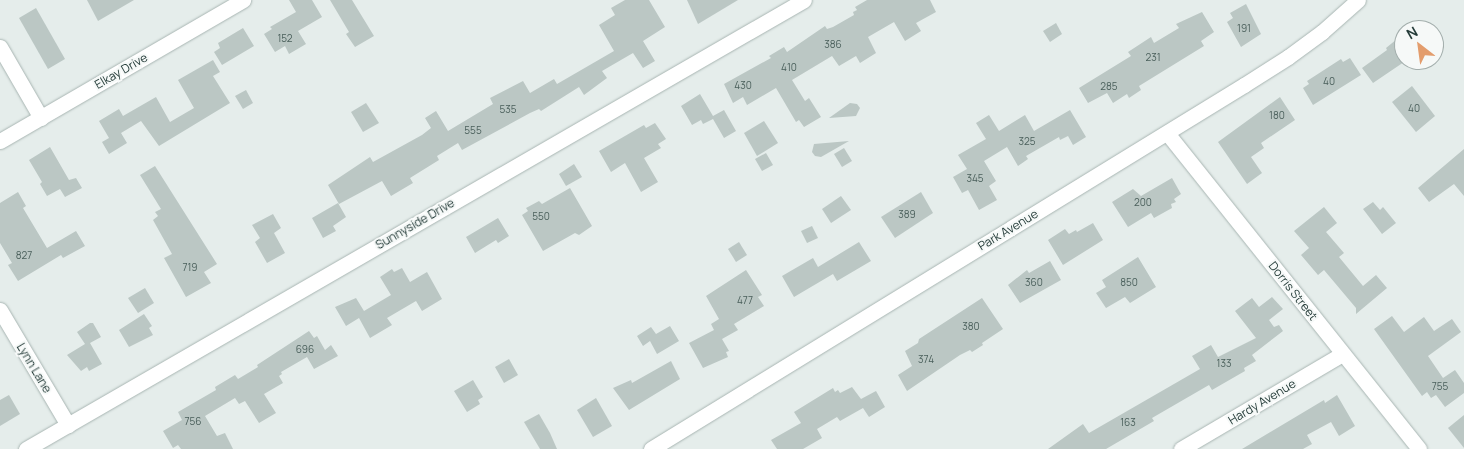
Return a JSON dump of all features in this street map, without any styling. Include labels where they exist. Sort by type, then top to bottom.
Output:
[{"type":"street","name":"Elkay Drive","points":[[0,141],[243,0]]},
{"type":"street","name":"Sunnyside Drive","points":[[26,449],[804,0]]},
{"type":"street","name":"Park Avenue","points":[[651,449],[1288,57],[1322,32],[1358,0]]},
{"type":"street","points":[[0,47],[41,118]]},
{"type":"street","name":"Dorris Street","points":[[1167,133],[1419,449]]},
{"type":"street","name":"Lynn Lane","points":[[0,310],[68,425]]},
{"type":"street","name":"Hardy Avenue","points":[[1181,449],[1342,354]]},
{"type":"building","points":[[87,0],[134,0],[98,21]]},
{"type":"building","points":[[289,0],[312,0],[322,17],[298,31],[306,44],[289,54],[285,46],[275,52],[264,34],[272,29],[270,27],[296,12]]},
{"type":"building","points":[[330,0],[352,0],[374,36],[355,47],[346,34],[349,32]]},
{"type":"building","points":[[625,0],[649,0],[665,27],[643,41],[655,61],[643,68],[633,53],[602,71],[607,78],[584,95],[579,87],[541,111],[539,109],[530,113],[462,150],[458,143],[437,156],[439,160],[410,178],[413,183],[391,196],[382,181],[339,204],[328,185],[370,157],[373,162],[422,135],[431,128],[425,118],[436,111],[448,131],[493,104],[490,98],[523,81],[530,93],[554,79],[557,84],[614,51],[599,25],[615,15],[611,8]]},
{"type":"building","points":[[687,0],[738,0],[698,24]]},
{"type":"building","points":[[867,0],[930,0],[936,12],[916,23],[921,31],[905,41],[894,22],[868,37],[876,53],[860,63],[856,56],[839,66],[832,56],[792,80],[805,101],[809,98],[821,117],[804,127],[799,120],[796,122],[776,88],[747,105],[743,97],[733,103],[724,84],[771,58],[769,56],[784,47],[787,52],[825,26],[827,29],[833,27],[854,15],[853,12],[857,10],[855,7]]},
{"type":"building","points":[[1246,4],[1261,34],[1241,47],[1227,22],[1233,18],[1230,13]]},
{"type":"building","points":[[36,8],[65,59],[48,69],[19,18]]},
{"type":"building","points":[[1202,12],[1214,32],[1201,41],[1204,46],[1139,86],[1141,90],[1129,98],[1127,94],[1113,103],[1107,93],[1088,103],[1079,88],[1131,56],[1128,52],[1151,37],[1154,43],[1179,28],[1176,24]]},
{"type":"building","points":[[1056,23],[1062,34],[1050,42],[1043,31]]},
{"type":"building","points":[[243,28],[254,46],[222,65],[214,52],[220,48],[218,43]]},
{"type":"building","points":[[1394,41],[1394,69],[1373,83],[1362,68],[1387,50],[1386,48]]},
{"type":"building","points":[[1350,58],[1361,75],[1313,105],[1303,88],[1309,84],[1307,81],[1341,59],[1343,62]]},
{"type":"building","points":[[213,60],[220,72],[213,76],[230,103],[159,146],[141,121],[121,133],[127,143],[109,154],[102,142],[109,138],[99,121],[119,109],[123,116],[156,97],[170,122],[194,108],[178,80]]},
{"type":"building","points":[[1412,86],[1435,116],[1416,132],[1392,102]]},
{"type":"building","points":[[246,90],[253,103],[243,109],[235,96]]},
{"type":"building","points":[[700,94],[713,116],[724,110],[736,131],[724,138],[713,119],[703,124],[701,120],[692,125],[681,106]]},
{"type":"building","points":[[1280,97],[1295,120],[1261,143],[1264,148],[1251,157],[1262,173],[1247,184],[1218,142]]},
{"type":"building","points":[[366,103],[379,123],[363,132],[351,112]]},
{"type":"building","points":[[850,103],[857,104],[860,108],[856,116],[829,118]]},
{"type":"building","points":[[1070,110],[1086,137],[1073,145],[1068,136],[1060,140],[1059,137],[1026,156],[1028,159],[1018,166],[1007,147],[984,161],[996,181],[989,186],[997,200],[979,210],[968,190],[962,193],[953,177],[967,169],[958,155],[986,139],[976,123],[989,115],[999,131],[1025,115],[1034,131]]},
{"type":"building","points":[[764,121],[778,143],[757,156],[744,133]]},
{"type":"building","points":[[655,123],[666,139],[658,144],[661,148],[644,158],[658,182],[641,192],[625,163],[611,172],[599,151],[644,125],[646,128]]},
{"type":"building","points":[[849,141],[821,157],[815,156],[812,152],[814,144]]},
{"type":"building","points":[[50,147],[69,180],[76,178],[82,188],[65,197],[60,189],[47,196],[40,184],[42,182],[29,160]]},
{"type":"building","points":[[844,148],[852,161],[842,167],[834,154]]},
{"type":"building","points":[[1464,149],[1464,196],[1454,184],[1429,202],[1418,188]]},
{"type":"building","points":[[766,153],[773,165],[762,171],[755,159]]},
{"type":"building","points":[[574,164],[582,177],[566,186],[559,174]]},
{"type":"building","points":[[155,166],[217,264],[204,272],[211,283],[186,297],[164,258],[172,254],[153,220],[158,216],[155,212],[161,209],[140,175]]},
{"type":"building","points":[[1172,178],[1181,194],[1174,199],[1176,202],[1171,204],[1172,208],[1154,218],[1151,213],[1128,227],[1112,202],[1133,189],[1141,196]]},
{"type":"building","points":[[570,188],[592,226],[579,235],[575,233],[543,251],[522,215],[528,211],[526,208],[539,201],[542,204]]},
{"type":"building","points":[[18,192],[26,206],[23,208],[47,248],[76,231],[85,246],[63,258],[61,255],[18,281],[8,265],[12,263],[0,243],[0,203]]},
{"type":"building","points":[[921,192],[933,213],[895,238],[881,217]]},
{"type":"building","points":[[841,196],[851,210],[831,223],[822,209]]},
{"type":"building","points":[[1373,202],[1380,210],[1383,207],[1396,223],[1382,234],[1363,209]]},
{"type":"building","points":[[338,203],[346,217],[333,226],[336,231],[323,238],[312,218]]},
{"type":"building","points":[[1324,207],[1337,223],[1326,232],[1344,253],[1339,257],[1363,286],[1376,275],[1387,288],[1356,314],[1356,308],[1324,270],[1318,275],[1301,255],[1309,248],[1294,231]]},
{"type":"building","points":[[273,214],[281,228],[274,233],[285,253],[267,263],[255,242],[260,238],[252,225]]},
{"type":"building","points":[[498,218],[509,236],[498,243],[496,240],[475,253],[466,237]]},
{"type":"building","points":[[1093,223],[1103,240],[1063,265],[1048,240],[1065,229],[1069,234],[1076,230],[1077,232]]},
{"type":"building","points":[[812,226],[818,238],[807,243],[801,231]]},
{"type":"building","points":[[739,242],[747,255],[736,262],[728,249]]},
{"type":"building","points":[[859,242],[871,261],[837,281],[833,274],[794,297],[782,276],[813,258],[818,267]]},
{"type":"building","points":[[1138,257],[1156,287],[1130,303],[1125,297],[1106,308],[1096,293],[1106,287],[1102,280]]},
{"type":"building","points":[[1050,261],[1061,280],[1020,303],[1008,285],[1027,270],[1029,273]]},
{"type":"building","points":[[402,268],[410,282],[427,272],[442,299],[422,311],[416,301],[387,318],[392,325],[370,338],[359,318],[346,326],[335,307],[356,298],[364,311],[391,295],[380,277],[392,269],[394,272]]},
{"type":"building","points":[[746,270],[762,295],[758,297],[764,306],[734,324],[738,330],[722,339],[729,351],[726,352],[728,357],[703,368],[689,343],[714,330],[711,324],[719,319],[706,296]]},
{"type":"building","points":[[145,288],[154,303],[138,313],[128,298]]},
{"type":"building","points":[[1272,297],[1283,309],[1269,320],[1274,327],[1279,325],[1283,331],[1252,355],[1256,361],[1244,368],[1245,371],[1212,390],[1209,385],[1152,418],[1154,421],[1106,449],[1048,449],[1083,424],[1089,433],[1200,369],[1192,356],[1211,345],[1218,357],[1256,338],[1235,311],[1252,298],[1259,307]]},
{"type":"building","points":[[982,298],[1003,329],[982,343],[983,345],[972,352],[970,350],[960,355],[907,391],[898,375],[912,366],[905,351],[918,343],[919,339]]},
{"type":"building","points":[[144,314],[152,326],[149,328],[153,335],[129,347],[119,330]]},
{"type":"building","points":[[1392,316],[1404,332],[1424,317],[1434,331],[1452,319],[1461,332],[1428,356],[1443,378],[1455,370],[1464,383],[1464,393],[1445,407],[1436,395],[1431,398],[1427,392],[1422,396],[1374,329]]},
{"type":"building","points":[[93,323],[101,337],[90,343],[102,364],[89,371],[87,367],[81,371],[67,355],[85,344],[77,332]]},
{"type":"building","points":[[670,326],[679,341],[657,354],[650,341],[643,346],[637,336],[651,327],[656,334]]},
{"type":"building","points":[[309,331],[314,338],[317,336],[325,350],[331,345],[338,356],[314,369],[307,357],[281,372],[282,374],[279,376],[283,383],[264,394],[276,413],[259,423],[245,401],[239,404],[235,398],[205,416],[217,436],[225,433],[233,449],[181,449],[178,445],[173,448],[163,431],[182,420],[178,412],[216,390],[215,387],[235,375],[238,379],[258,367],[257,365]]},
{"type":"building","points":[[509,359],[518,375],[504,383],[495,367]]},
{"type":"building","points":[[671,361],[680,379],[629,410],[613,388],[631,380],[632,383]]},
{"type":"building","points":[[473,380],[483,397],[478,400],[480,404],[467,412],[454,391]]},
{"type":"building","points":[[852,387],[861,399],[876,391],[885,407],[869,417],[863,408],[840,421],[837,417],[817,429],[822,438],[803,449],[777,449],[771,440],[801,423],[794,412],[833,388],[835,392],[838,390],[840,393]]},
{"type":"building","points":[[9,395],[20,414],[0,426],[0,400]]},
{"type":"building","points":[[1337,395],[1355,426],[1339,436],[1331,422],[1307,435],[1312,444],[1303,449],[1242,449],[1324,400],[1325,403]]},
{"type":"building","points":[[596,398],[612,426],[593,437],[577,410]]},
{"type":"building","points":[[539,414],[557,449],[540,449],[524,422]]},
{"type":"building","points":[[1464,415],[1464,448],[1448,428]]}]
